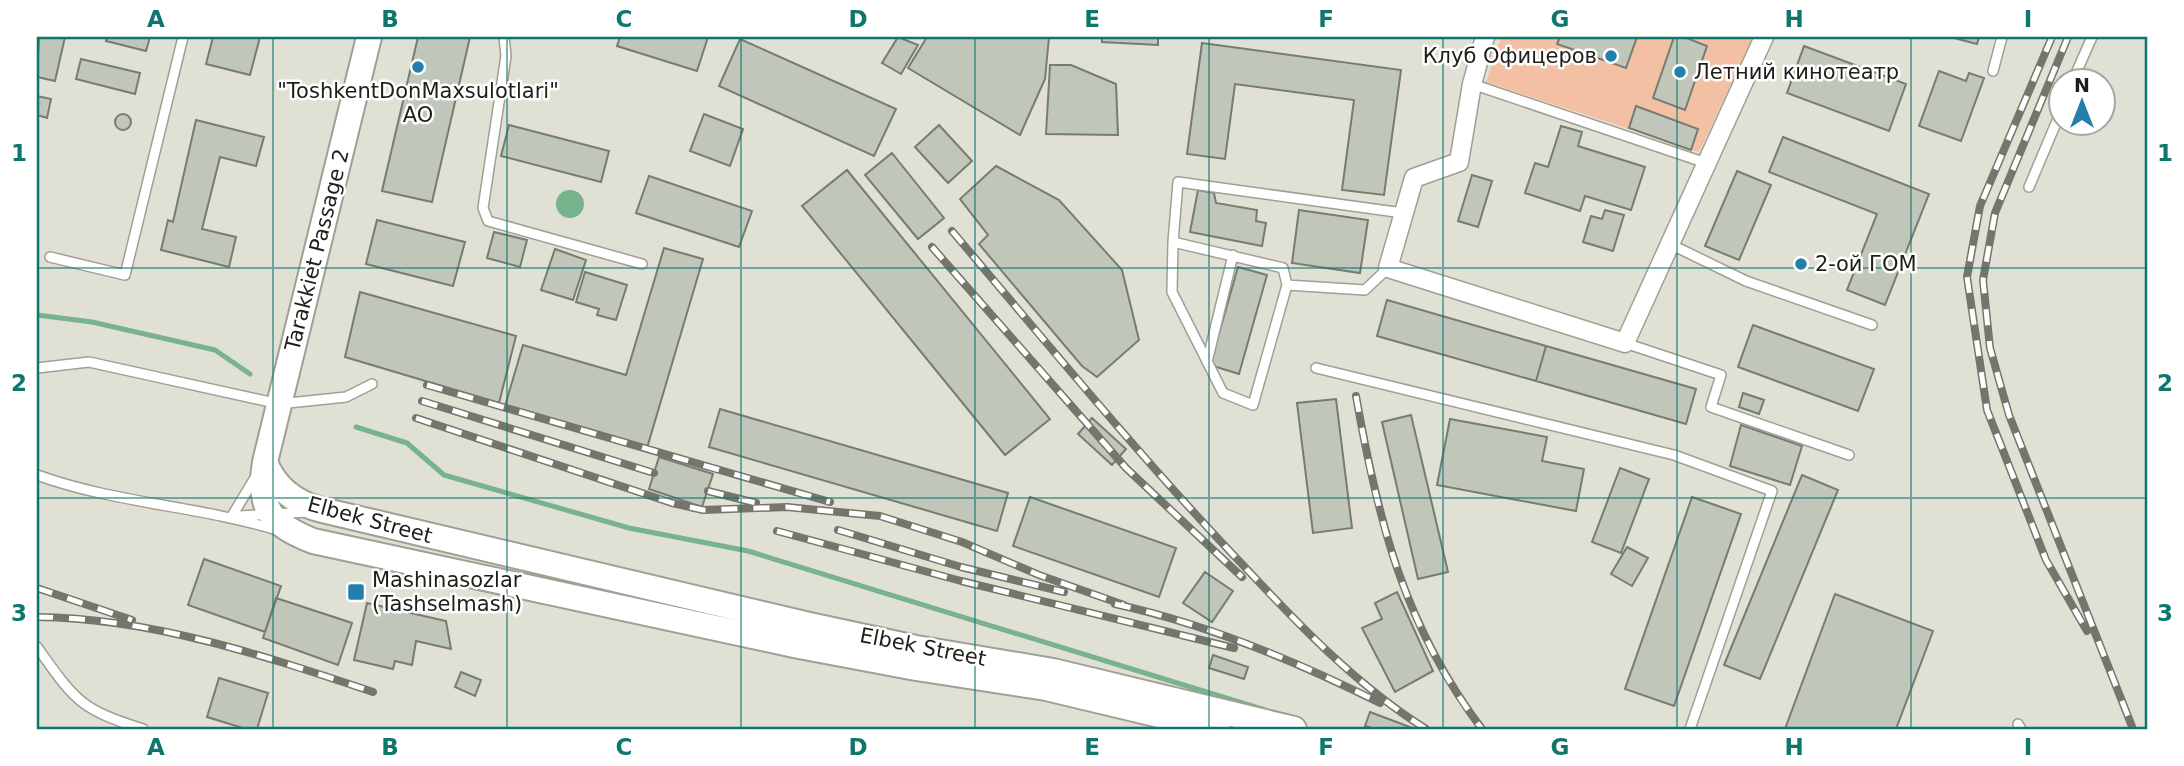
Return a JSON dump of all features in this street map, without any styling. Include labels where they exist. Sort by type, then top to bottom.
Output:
[{"type":"main road","name":"Tarakkiet Passage 2","points":[[264,462],[369,37]]},
{"type":"main road","name":"Elbek Street","points":[[264,462],[272,478],[286,493],[302,503],[322,510],[809,625],[916,648],[1053,671],[1294,729]]},
{"type":"main road","points":[[264,462],[262,497],[271,516]]},
{"type":"main road","name":"Elbek Street","points":[[271,516],[293,533],[313,541],[799,646],[1046,688],[1218,729]]},
{"type":"street","points":[[1485,37],[1472,84],[1459,162],[1414,178],[1388,268],[1625,343],[1709,164],[1764,37]]},
{"type":"lane","points":[[50,257],[125,275],[183,37]]},
{"type":"lane","points":[[504,37],[506,56],[483,208],[488,221],[642,264]]},
{"type":"lane","points":[[1993,71],[2002,37]]},
{"type":"lane","points":[[2079,66],[2092,37]]},
{"type":"lane","points":[[1472,84],[1709,164]]},
{"type":"lane","points":[[2029,187],[2051,136]]},
{"type":"lane","points":[[1173,242],[1283,268],[1287,285],[1253,405],[1223,393],[1172,292],[1173,242],[1178,181],[1403,213]]},
{"type":"lane","points":[[1672,245],[1746,281],[1872,325]]},
{"type":"lane","points":[[1207,362],[1233,255]]},
{"type":"lane","points":[[1287,285],[1365,290],[1388,268]]},
{"type":"lane","points":[[1625,343],[1721,375],[1711,407],[1850,455]]},
{"type":"lane","points":[[37,368],[89,362],[279,404],[346,397],[372,384]]},
{"type":"lane","points":[[1316,368],[1674,455],[1772,491],[1690,729]]},
{"type":"lane","points":[[232,516],[264,462]]},
{"type":"lane","points":[[37,475],[69,487],[232,516],[313,541]]},
{"type":"lane","points":[[232,516],[271,516],[322,510]]},
{"type":"lane","points":[[37,647],[74,699],[99,715],[143,729]]},
{"type":"shaded area","points":[[1501,37],[1753,37],[1699,152],[1486,82]]},
{"type":"shaded area","points":[[570,190],[580,194],[584,204],[580,214],[570,218],[560,214],[556,204],[560,194]]},
{"type":"building","points":[[39,37],[65,37],[55,81],[37,77]]},
{"type":"building","points":[[107,37],[150,37],[146,51],[106,41]]},
{"type":"building","points":[[213,37],[260,37],[250,75],[206,64]]},
{"type":"building","points":[[418,37],[470,37],[432,202],[382,191]]},
{"type":"building","points":[[620,37],[708,37],[697,71],[617,46]]},
{"type":"building","points":[[898,37],[918,45],[901,74],[882,63]]},
{"type":"building","points":[[927,37],[1049,37],[1045,79],[1020,135],[908,68]]},
{"type":"building","points":[[1102,37],[1158,37],[1158,45],[1102,42]]},
{"type":"building","name":"Клуб Офицеров","points":[[1560,37],[1637,37],[1626,68],[1557,44]]},
{"type":"building","name":"Летний кинотеатр","points":[[1674,37],[1684,37],[1707,46],[1685,110],[1653,98]]},
{"type":"building","points":[[1950,37],[1979,37],[1977,44]]},
{"type":"building","points":[[740,39],[896,109],[874,156],[719,86]]},
{"type":"building","points":[[1202,43],[1401,70],[1384,195],[1342,190],[1354,100],[1235,84],[1225,159],[1187,154]]},
{"type":"building","points":[[1804,46],[1906,84],[1889,131],[1787,93]]},
{"type":"building","points":[[81,59],[140,73],[135,94],[76,79]]},
{"type":"building","points":[[1050,65],[1071,65],[1116,84],[1118,135],[1046,134]]},
{"type":"building","points":[[1939,71],[1966,81],[1969,73],[1984,78],[1961,141],[1919,126]]},
{"type":"building","points":[[37,96],[51,99],[47,118],[37,115]]},
{"type":"building","points":[[1636,106],[1698,129],[1691,150],[1629,128]]},
{"type":"building","points":[[120,114],[126,114],[131,122],[129,128],[120,130],[115,125],[115,119]]},
{"type":"building","points":[[704,114],[743,129],[730,166],[690,151]]},
{"type":"building","points":[[196,120],[264,137],[256,166],[220,157],[202,229],[236,237],[229,267],[161,250],[168,220],[173,222]]},
{"type":"building","points":[[509,125],[609,151],[601,182],[501,156]]},
{"type":"building","points":[[939,125],[972,161],[948,183],[915,147]]},
{"type":"building","points":[[1561,126],[1582,132],[1578,146],[1645,167],[1631,210],[1585,196],[1580,211],[1525,193],[1535,163],[1548,167]]},
{"type":"building","points":[[1783,137],[1929,194],[1885,305],[1847,290],[1877,214],[1769,172]]},
{"type":"building","points":[[892,153],[944,218],[918,239],[865,175]]},
{"type":"building","points":[[996,166],[1059,200],[1122,270],[1139,340],[1097,377],[1082,366],[979,244],[988,235],[960,199]]},
{"type":"building","points":[[847,170],[1050,419],[1005,455],[802,206]]},
{"type":"building","points":[[1737,171],[1771,185],[1739,260],[1705,246]]},
{"type":"building","points":[[1472,175],[1492,181],[1478,227],[1458,221]]},
{"type":"building","points":[[649,176],[752,211],[739,247],[636,213]]},
{"type":"building","points":[[1198,190],[1214,193],[1216,203],[1257,210],[1256,221],[1266,223],[1262,246],[1190,232]]},
{"type":"building","points":[[1299,210],[1368,220],[1360,273],[1292,263]]},
{"type":"building","points":[[1605,210],[1624,215],[1613,251],[1583,242],[1591,216],[1602,219]]},
{"type":"building","points":[[377,220],[465,242],[453,286],[366,264]]},
{"type":"building","points":[[494,232],[527,240],[520,267],[487,258]]},
{"type":"building","points":[[664,248],[703,259],[647,448],[505,406],[523,345],[626,375]]},
{"type":"building","points":[[555,249],[586,260],[573,300],[541,290]]},
{"type":"building","points":[[1238,267],[1267,275],[1239,374],[1210,365]]},
{"type":"building","points":[[585,272],[627,285],[616,320],[597,315],[599,309],[576,302]]},
{"type":"building","points":[[360,292],[516,336],[499,403],[345,357]]},
{"type":"building","points":[[1387,300],[1546,346],[1536,381],[1377,336]]},
{"type":"building","points":[[1753,325],[1874,369],[1858,411],[1738,367]]},
{"type":"building","points":[[1546,346],[1696,389],[1686,424],[1536,381]]},
{"type":"building","points":[[1743,393],[1764,400],[1759,414],[1739,407]]},
{"type":"building","points":[[1336,399],[1352,528],[1313,533],[1297,403]]},
{"type":"building","points":[[720,409],[1008,493],[997,531],[709,447]]},
{"type":"building","points":[[1411,415],[1448,572],[1418,579],[1382,422]]},
{"type":"building","points":[[1092,418],[1126,449],[1112,465],[1078,434]]},
{"type":"building","points":[[1450,419],[1547,437],[1542,461],[1584,469],[1576,511],[1437,485]]},
{"type":"building","points":[[1741,425],[1802,446],[1790,485],[1730,466]]},
{"type":"building","points":[[659,457],[713,474],[702,507],[649,489]]},
{"type":"building","points":[[1620,468],[1649,479],[1621,553],[1592,542]]},
{"type":"building","points":[[1802,475],[1838,490],[1760,679],[1724,665]]},
{"type":"building","points":[[1030,497],[1176,548],[1159,597],[1013,546]]},
{"type":"building","points":[[1692,497],[1741,514],[1674,706],[1625,689]]},
{"type":"building","points":[[1627,547],[1648,558],[1632,586],[1611,574]]},
{"type":"building","points":[[204,559],[281,586],[265,632],[188,605]]},
{"type":"building","points":[[1205,572],[1233,591],[1212,622],[1183,603]]},
{"type":"building","points":[[1397,592],[1433,671],[1395,692],[1362,628],[1382,619],[1375,603]]},
{"type":"building","points":[[1835,594],[1933,631],[1896,729],[1785,729]]},
{"type":"building","points":[[276,598],[352,623],[338,665],[263,638]]},
{"type":"building","points":[[367,603],[446,621],[451,649],[416,641],[412,665],[395,661],[393,669],[354,660]]},
{"type":"building","points":[[1213,655],[1248,667],[1244,679],[1209,668]]},
{"type":"building","points":[[461,672],[481,680],[475,696],[455,687]]},
{"type":"building","points":[[219,678],[268,693],[257,729],[246,729],[207,717]]},
{"type":"building","points":[[1370,712],[1415,729],[1375,729],[1365,726]]},
{"type":"waterway","points":[[37,315],[92,322],[215,350],[250,374]]},
{"type":"waterway","points":[[356,427],[407,443],[444,475],[629,528],[748,551],[1265,710]]},
{"type":"railway","points":[[2052,37],[1980,206],[1967,277],[1987,410],[2046,560],[2087,631]]},
{"type":"railway","points":[[2068,37],[1995,213],[1983,280],[1990,348],[2009,415],[2133,729]]},
{"type":"railway","points":[[952,231],[1130,441],[1262,586],[1351,673],[1426,729]]},
{"type":"railway","points":[[932,247],[1126,468],[1242,577]]},
{"type":"railway","points":[[427,385],[830,502]]},
{"type":"railway","points":[[1356,396],[1374,486],[1398,571],[1433,651],[1455,690],[1482,729]]},
{"type":"railway","points":[[422,401],[654,473]]},
{"type":"railway","points":[[416,418],[672,503],[703,510],[787,507],[880,516],[962,542],[1039,575],[1124,605]]},
{"type":"railway","points":[[708,491],[756,503]]},
{"type":"railway","points":[[838,530],[961,567],[1064,592]]},
{"type":"railway","points":[[777,531],[961,581],[1234,648]]},
{"type":"railway","points":[[37,588],[132,620]]},
{"type":"railway","points":[[1115,604],[1183,622],[1250,645],[1380,703]]},
{"type":"railway","points":[[37,617],[123,624],[208,641],[373,692]]},
{"type":"place","name":"Клуб Офицеров","points":[[1611,56]]},
{"type":"place","name":"\"ToshkentDonMaxsulotlari\" AO","points":[[418,67]]},
{"type":"place","name":"Летний кинотеатр","points":[[1680,72]]},
{"type":"place","name":"2-ой ГОМ","points":[[1801,264]]},
{"type":"place","name":"Mashinasozlar (Tashselmash)","points":[[356,592]]}]
